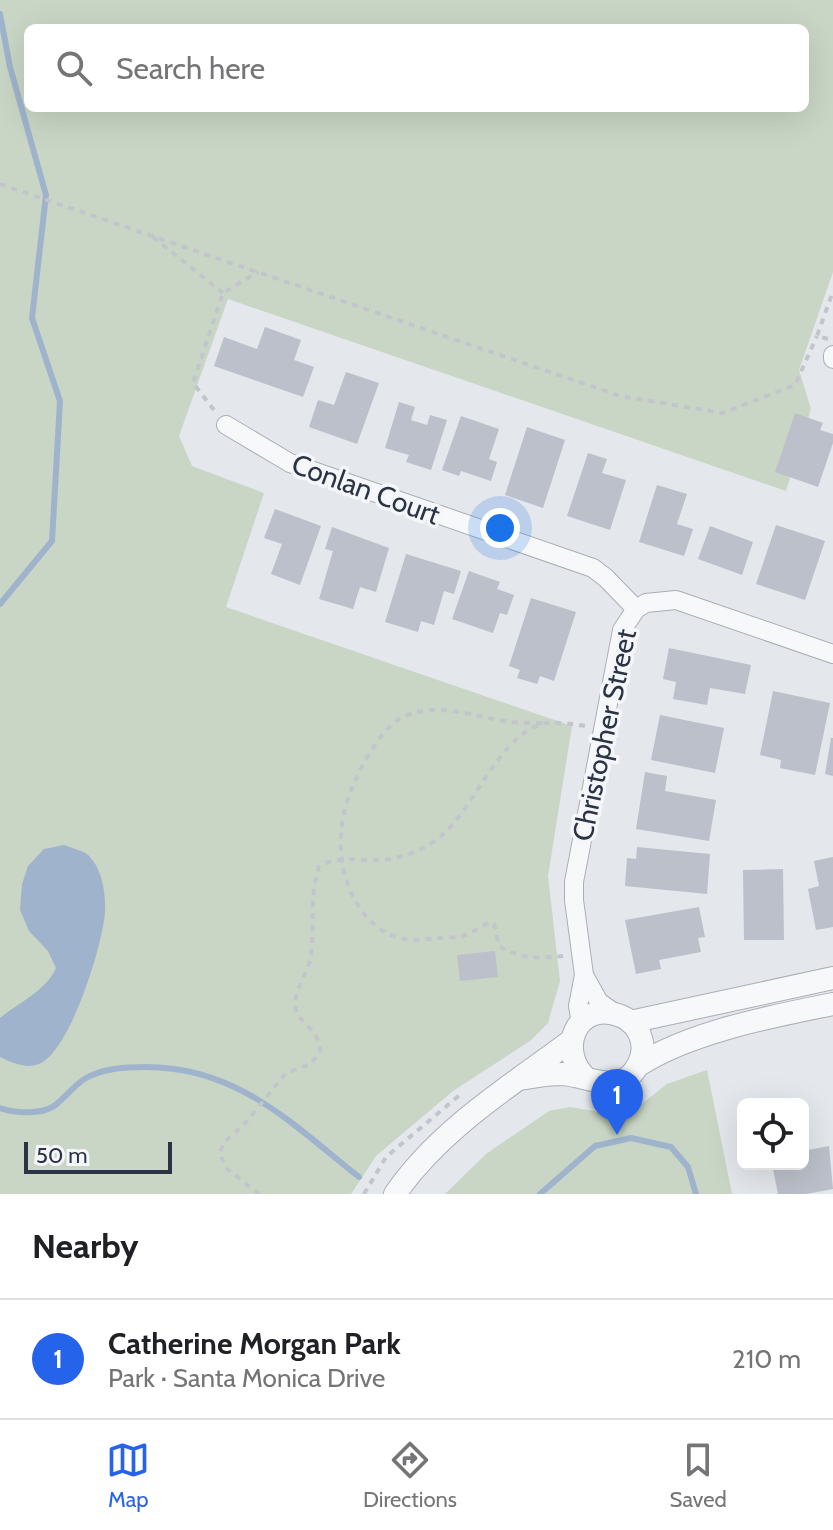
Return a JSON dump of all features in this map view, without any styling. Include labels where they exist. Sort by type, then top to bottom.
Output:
[{"type":"street","name":"Conlan Court","points":[[226,425],[290,463],[593,568],[636,609]]},
{"type":"street","name":"Christopher Street","points":[[576,1032],[584,975],[575,919],[574,882],[622,630],[636,609],[646,603],[676,600],[833,654]]},
{"type":"street","name":"Christopher Street","points":[[584,975],[599,1002],[623,1018]]},
{"type":"street","points":[[395,1194],[458,1125],[597,1014],[623,1018],[833,978]]},
{"type":"street","points":[[519,1079],[550,1074],[598,1083],[622,1081],[661,1051],[687,1041],[759,1020],[833,1004]]},
{"type":"street","points":[[623,1018],[638,1031],[642,1042],[639,1065]]},
{"type":"street","points":[[576,1032],[573,1062],[587,1079]]},
{"type":"path","points":[[0,184],[620,396],[723,413],[795,385],[833,291]]},
{"type":"path","points":[[148,234],[223,293]]},
{"type":"path","points":[[226,425],[193,383],[223,293],[258,272]]},
{"type":"path","points":[[817,336],[833,340]]},
{"type":"path","points":[[581,955],[526,959],[514,955],[499,946],[494,924],[490,922],[462,936],[413,940],[393,935],[378,927],[362,912],[351,895],[342,860],[341,837],[346,806],[358,774],[384,733],[401,717],[413,713],[456,711],[511,722],[603,728]]},
{"type":"path","points":[[259,1194],[226,1168],[220,1153],[224,1142],[243,1126],[286,1073],[311,1064],[320,1051],[317,1035],[297,1012],[295,1001],[311,956],[315,878],[319,867],[328,861],[398,858],[438,839],[473,799],[502,753],[545,724]]},
{"type":"green space","points":[[0,0],[833,0],[833,272],[799,370],[811,409],[786,491],[228,299],[179,436],[192,466],[264,493],[226,607],[572,726],[548,876],[560,981],[548,1023],[530,1041],[453,1091],[376,1156],[351,1194],[0,1194]]},
{"type":"green space","points":[[707,1070],[732,1194],[445,1194],[486,1154],[549,1111],[570,1107],[618,1115],[639,1106],[667,1084]]},
{"type":"water","points":[[64,845],[87,854],[96,866],[105,897],[103,927],[84,994],[63,1038],[41,1063],[20,1065],[0,1057],[0,1018],[39,990],[56,968],[48,951],[29,931],[20,910],[22,884],[28,866],[44,849]]},
{"type":"building","points":[[265,327],[301,340],[294,360],[314,367],[303,397],[214,366],[224,337],[257,349]]},
{"type":"building","points":[[346,372],[379,383],[357,444],[309,427],[318,400],[334,405]]},
{"type":"building","points":[[399,402],[415,407],[411,420],[427,425],[430,415],[447,420],[431,470],[406,462],[409,455],[385,448]]},
{"type":"building","points":[[795,413],[823,423],[820,430],[833,434],[833,443],[818,487],[775,472]]},
{"type":"building","points":[[461,416],[499,429],[489,459],[497,462],[491,481],[461,471],[459,476],[442,470]]},
{"type":"building","points":[[527,427],[565,440],[543,508],[505,495]]},
{"type":"building","points":[[588,453],[607,459],[602,473],[626,480],[610,530],[567,516]]},
{"type":"building","points":[[657,485],[687,494],[677,524],[693,529],[684,556],[639,542]]},
{"type":"building","points":[[275,509],[321,526],[300,585],[271,574],[282,544],[264,538]]},
{"type":"building","points":[[776,525],[825,541],[805,600],[756,584]]},
{"type":"building","points":[[710,526],[753,542],[742,575],[698,559]]},
{"type":"building","points":[[332,527],[389,548],[376,592],[360,587],[353,609],[319,599],[333,551],[325,549]]},
{"type":"building","points":[[406,554],[461,571],[454,594],[444,591],[434,625],[421,621],[418,632],[385,622]]},
{"type":"building","points":[[469,571],[500,582],[497,589],[514,595],[507,615],[500,613],[493,633],[452,619]]},
{"type":"building","points":[[531,598],[576,612],[554,681],[540,676],[537,684],[517,678],[520,670],[509,666]]},
{"type":"building","points":[[669,648],[751,665],[745,694],[710,688],[707,705],[673,699],[676,682],[663,679]]},
{"type":"building","points":[[773,691],[830,703],[815,775],[780,768],[781,760],[760,755]]},
{"type":"building","points":[[660,715],[724,728],[715,773],[651,760]]},
{"type":"building","points":[[833,738],[833,776],[825,774]]},
{"type":"building","points":[[645,772],[667,776],[665,791],[716,800],[709,841],[636,829]]},
{"type":"building","points":[[637,847],[710,854],[707,894],[625,886],[627,858],[636,859]]},
{"type":"building","points":[[833,857],[833,927],[816,930],[808,889],[819,886],[814,861]]},
{"type":"building","points":[[783,869],[784,940],[744,940],[743,870]]},
{"type":"building","points":[[699,907],[705,937],[698,938],[701,952],[659,960],[661,969],[636,974],[625,920]]},
{"type":"building","points":[[495,951],[498,977],[460,981],[457,955]]},
{"type":"building","points":[[829,1146],[833,1189],[806,1194],[778,1194],[773,1170],[809,1170],[809,1150]]},
{"type":"waterway","points":[[0,14],[10,67],[46,195],[32,318],[60,401],[52,541],[0,604]]},
{"type":"waterway","points":[[0,1108],[27,1112],[49,1109],[86,1078],[108,1070],[146,1067],[179,1070],[209,1077],[262,1102],[359,1177]]},
{"type":"waterway","points":[[540,1194],[595,1146],[631,1138],[671,1147],[688,1167],[696,1194]]},
{"type":"place","name":"Catherine Morgan Park","points":[[617,1135]]}]
